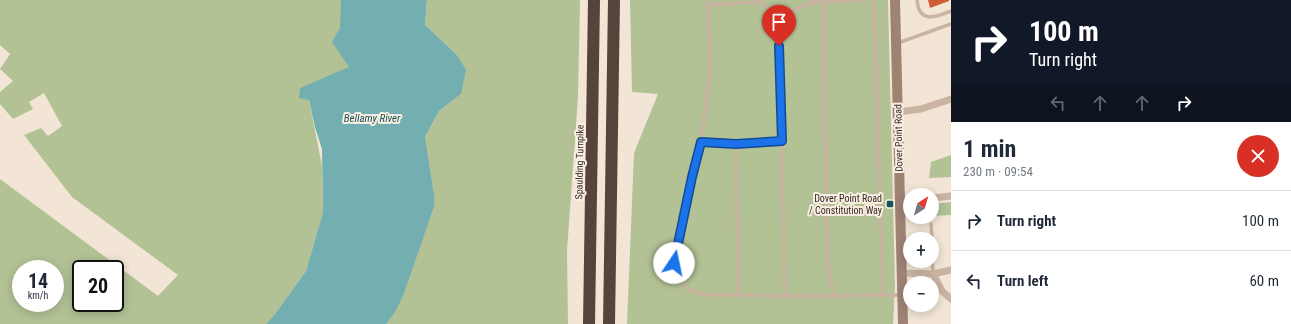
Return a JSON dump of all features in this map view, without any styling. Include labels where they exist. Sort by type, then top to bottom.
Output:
[{"type":"highway","name":"Spaulding Turnpike","points":[[589,324],[594,0]]},
{"type":"highway","points":[[609,324],[614,0]]},
{"type":"main road","name":"Dover Point Road","points":[[895,0],[898,112],[904,188]]},
{"type":"main road","name":"Dover Point Road","points":[[903,324],[902,273],[904,224]]},
{"type":"street","points":[[898,112],[920,109],[951,99]]},
{"type":"street","points":[[939,197],[951,196]]},
{"type":"street","points":[[902,273],[933,274],[951,270]]},
{"type":"street","points":[[933,274],[942,291],[951,299]]},
{"type":"lane","points":[[708,0],[710,76],[701,142],[674,263],[674,270],[677,278],[683,285],[699,294],[902,296]]},
{"type":"lane","points":[[810,0],[824,2],[866,0]]},
{"type":"lane","points":[[874,0],[883,296]]},
{"type":"lane","points":[[917,0],[920,11],[924,15],[930,17],[936,17],[951,11]]},
{"type":"lane","points":[[708,5],[761,1],[772,12],[778,14],[817,1]]},
{"type":"lane","points":[[824,2],[824,86],[828,270],[834,296]]},
{"type":"lane","points":[[778,14],[785,295]]},
{"type":"lane","points":[[897,43],[951,24]]},
{"type":"lane","points":[[701,142],[736,144],[782,141]]},
{"type":"lane","points":[[736,144],[738,295]]},
{"type":"lane","points":[[931,224],[932,232]]},
{"type":"lane","points":[[933,268],[933,274]]},
{"type":"green space","points":[[0,0],[342,0],[349,67],[309,100],[322,166],[323,212],[306,271],[266,324],[0,324],[0,179],[109,260],[72,260],[72,312],[124,312],[124,271],[158,296],[178,275],[72,197],[24,135],[41,128],[48,136],[62,126],[44,93],[29,102],[33,109],[13,119],[0,104],[0,92],[13,81],[0,69],[10,54],[0,45]]},
{"type":"green space","points":[[427,0],[580,0],[578,97],[567,251],[568,324],[386,324],[394,314],[434,207],[434,194],[425,137],[439,111],[461,94],[456,54],[425,25]]},
{"type":"green space","points":[[630,0],[888,0],[895,286],[893,324],[627,324],[634,153],[658,94],[632,92]]},
{"type":"green space","points":[[951,155],[951,177],[929,178],[931,162]]},
{"type":"green space","points":[[951,202],[951,215],[939,216],[939,203]]},
{"type":"water","name":"Bellamy River","points":[[341,0],[427,0],[425,25],[456,54],[466,70],[461,94],[439,111],[425,137],[434,194],[434,207],[403,296],[394,314],[386,324],[266,324],[306,271],[323,212],[322,149],[309,100],[299,98],[300,88],[349,67],[332,42],[340,28]]},
{"type":"building","points":[[928,0],[949,0],[949,1],[930,8]]},
{"type":"place","name":"Dover Point Road / Constitution Way","points":[[890,204]]},
{"type":"route","points":[[674,263],[687,205],[694,164],[701,142],[736,144],[782,141],[779,46]]}]
